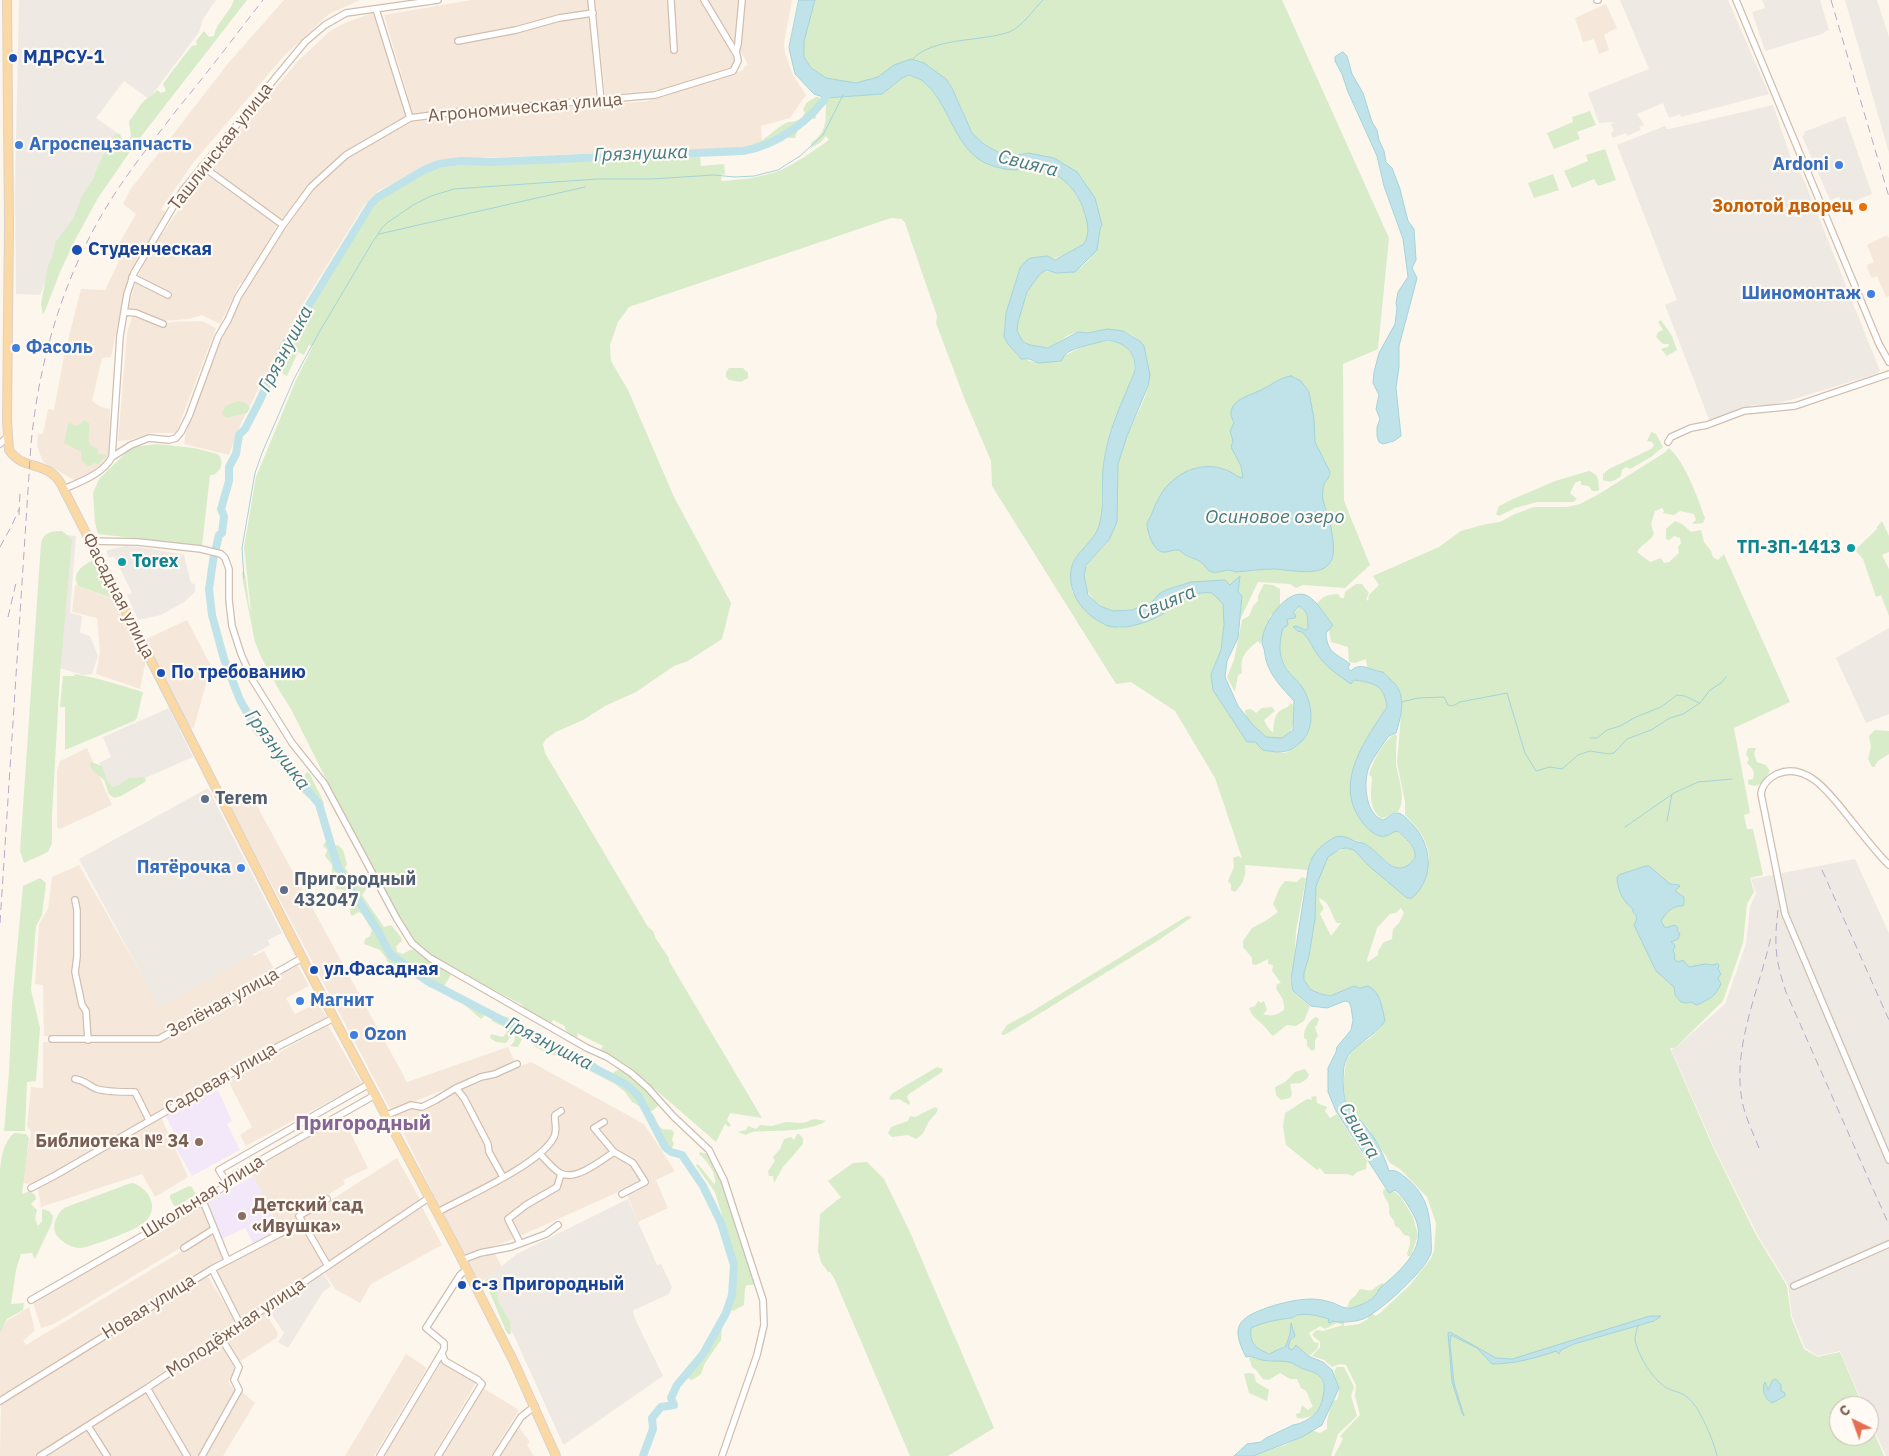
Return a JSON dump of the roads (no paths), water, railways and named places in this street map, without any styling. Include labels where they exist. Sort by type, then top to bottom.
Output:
[{"type":"main road","points":[[7,0],[9,224],[7,437]]},
{"type":"main road","name":"Фасадная улица","points":[[7,437],[9,450],[16,458],[27,464],[43,467],[51,471],[64,489],[302,958],[467,1268],[535,1406],[555,1454]]},
{"type":"street","name":"Ташлинская улица","points":[[112,457],[118,360],[124,312],[132,277],[178,198],[202,166],[311,36],[346,13],[438,0]]},
{"type":"street","points":[[591,0],[600,101]]},
{"type":"street","points":[[671,0],[674,50]]},
{"type":"street","points":[[704,0],[736,52]]},
{"type":"street","points":[[736,52],[742,0]]},
{"type":"street","points":[[1736,0],[1879,344],[1889,362]]},
{"type":"street","points":[[376,9],[410,118]]},
{"type":"street","points":[[458,41],[516,30],[559,18],[593,13]]},
{"type":"street","name":"Агрономическая улица","points":[[112,457],[140,441],[149,438],[169,440],[176,438],[181,432],[189,416],[218,337],[228,320],[234,304],[283,225],[311,187],[346,155],[410,118],[448,113],[655,96],[733,70],[738,61],[736,52]]},
{"type":"street","points":[[202,166],[283,225]]},
{"type":"street","points":[[132,277],[168,294]]},
{"type":"street","points":[[124,312],[136,313],[163,324]]},
{"type":"street","points":[[1668,442],[1671,437],[1691,428],[1707,426],[1744,411],[1795,406],[1889,374]]},
{"type":"street","points":[[0,444],[7,437]]},
{"type":"street","points":[[64,489],[86,480],[103,468],[112,457]]},
{"type":"street","points":[[90,541],[138,542],[201,549],[221,554],[225,558],[229,569],[229,600],[232,626],[252,679],[292,743],[324,783],[397,919],[412,943],[430,958],[564,1035],[607,1057],[631,1073],[648,1088],[713,1156],[724,1180],[762,1300],[764,1325],[757,1355],[722,1456]]},
{"type":"street","points":[[1889,865],[1830,794],[1816,782],[1798,772],[1786,772],[1775,775],[1764,784],[1761,794],[1785,914],[1889,1160]]},
{"type":"street","points":[[75,900],[77,910],[77,956],[74,972],[80,1000],[86,1011],[88,1040]]},
{"type":"street","name":"Зелёная улица","points":[[52,1039],[159,1039],[302,958]]},
{"type":"street","name":"Садовая улица","points":[[31,1188],[279,1046],[334,1018]]},
{"type":"street","points":[[387,1115],[411,1105],[422,1107],[478,1078],[496,1074],[517,1064]]},
{"type":"street","points":[[75,1079],[86,1081],[96,1089],[135,1092],[149,1120]]},
{"type":"street","points":[[227,1183],[219,1170],[370,1084]]},
{"type":"street","points":[[456,1088],[464,1098],[503,1177]]},
{"type":"street","name":"Школьная улица","points":[[31,1300],[203,1201],[227,1183],[231,1177],[375,1095]]},
{"type":"street","points":[[438,1212],[503,1177],[540,1154],[554,1138],[557,1127],[555,1115],[561,1112]]},
{"type":"street","points":[[604,1122],[594,1128],[614,1152],[633,1163],[645,1182],[622,1194]]},
{"type":"street","points":[[540,1154],[561,1174],[568,1175],[586,1171],[614,1152]]},
{"type":"street","points":[[520,1243],[508,1220],[526,1205],[557,1187],[561,1174]]},
{"type":"street","name":"Молодёжная улица","points":[[44,1455],[147,1388],[430,1197]]},
{"type":"street","points":[[327,1199],[299,1216],[328,1266]]},
{"type":"street","points":[[203,1201],[227,1260]]},
{"type":"street","name":"Новая улица","points":[[0,1401],[48,1369],[227,1260],[302,1222]]},
{"type":"street","points":[[462,1260],[480,1253],[508,1248],[546,1234],[558,1225]]},
{"type":"street","points":[[184,1248],[214,1230]]},
{"type":"street","points":[[1794,1286],[1889,1244]]},
{"type":"street","points":[[380,1456],[442,1354],[444,1343],[426,1328],[467,1268]]},
{"type":"street","points":[[212,1269],[240,1324]]},
{"type":"street","points":[[202,1456],[239,1390],[234,1380],[239,1367],[220,1338]]},
{"type":"street","points":[[438,1456],[482,1384],[445,1361],[442,1354]]},
{"type":"street","points":[[147,1388],[187,1456]]},
{"type":"street","points":[[496,1456],[521,1417],[535,1406]]},
{"type":"street","points":[[88,1426],[108,1456]]},
{"type":"water","name":"Свияга","points":[[799,0],[815,0],[804,41],[804,57],[811,68],[826,78],[856,83],[878,77],[894,65],[911,59],[924,63],[946,79],[952,88],[972,133],[985,145],[1007,157],[1028,153],[1054,158],[1077,172],[1095,198],[1102,225],[1097,250],[1075,272],[1056,273],[1047,270],[1041,273],[1027,292],[1017,331],[1023,342],[1048,348],[1078,332],[1088,333],[1107,329],[1123,331],[1140,341],[1144,346],[1150,375],[1148,386],[1127,436],[1118,464],[1117,522],[1109,540],[1086,565],[1084,576],[1088,595],[1100,606],[1113,611],[1132,610],[1152,602],[1159,594],[1168,589],[1191,582],[1225,580],[1230,585],[1240,576],[1238,592],[1242,596],[1238,638],[1227,661],[1225,677],[1238,706],[1252,724],[1266,737],[1282,738],[1293,730],[1294,701],[1277,682],[1268,666],[1262,645],[1263,634],[1271,617],[1292,596],[1300,594],[1308,596],[1318,605],[1333,625],[1326,633],[1330,649],[1350,664],[1348,668],[1351,671],[1354,668],[1362,667],[1383,672],[1396,685],[1401,695],[1401,711],[1396,733],[1387,738],[1367,773],[1367,797],[1372,811],[1377,817],[1383,820],[1393,813],[1399,813],[1419,832],[1427,851],[1428,861],[1425,881],[1412,898],[1407,898],[1370,867],[1354,850],[1340,849],[1328,857],[1316,886],[1315,919],[1304,980],[1311,990],[1330,996],[1354,986],[1360,988],[1368,986],[1378,996],[1385,1021],[1381,1027],[1352,1050],[1345,1062],[1343,1085],[1346,1103],[1374,1137],[1389,1171],[1399,1173],[1412,1183],[1422,1197],[1428,1211],[1431,1253],[1421,1270],[1402,1290],[1371,1315],[1363,1319],[1348,1322],[1333,1321],[1330,1323],[1328,1322],[1329,1319],[1301,1314],[1251,1328],[1251,1338],[1254,1345],[1269,1354],[1286,1346],[1291,1323],[1295,1336],[1290,1340],[1288,1348],[1292,1350],[1296,1345],[1308,1356],[1323,1362],[1332,1370],[1339,1388],[1322,1425],[1302,1437],[1253,1456],[1234,1456],[1247,1444],[1261,1442],[1311,1417],[1316,1413],[1320,1405],[1324,1394],[1324,1386],[1319,1376],[1291,1363],[1265,1360],[1251,1356],[1246,1357],[1238,1338],[1238,1330],[1244,1319],[1258,1311],[1295,1300],[1328,1301],[1348,1308],[1363,1304],[1372,1299],[1379,1289],[1405,1265],[1412,1255],[1419,1235],[1417,1224],[1407,1203],[1395,1190],[1389,1193],[1336,1111],[1328,1092],[1328,1068],[1337,1047],[1351,1030],[1353,1020],[1349,1002],[1345,1001],[1327,1008],[1311,1006],[1293,991],[1291,980],[1308,870],[1314,854],[1320,848],[1331,839],[1342,836],[1365,844],[1395,867],[1401,868],[1408,865],[1415,858],[1412,847],[1397,831],[1387,836],[1382,836],[1368,829],[1353,805],[1350,790],[1352,775],[1362,746],[1387,707],[1386,700],[1384,694],[1377,686],[1368,682],[1354,680],[1351,684],[1324,663],[1306,636],[1293,627],[1308,629],[1308,618],[1299,606],[1293,612],[1296,616],[1295,618],[1287,619],[1288,625],[1283,628],[1280,649],[1281,658],[1286,668],[1303,689],[1310,704],[1311,721],[1309,729],[1301,742],[1288,751],[1263,750],[1255,742],[1247,742],[1213,690],[1211,674],[1221,650],[1224,624],[1223,604],[1212,593],[1191,596],[1157,617],[1126,627],[1106,625],[1096,620],[1078,602],[1072,587],[1071,570],[1076,558],[1093,538],[1099,526],[1107,446],[1114,422],[1134,375],[1135,362],[1125,346],[1113,341],[1107,341],[1086,345],[1071,351],[1061,361],[1039,363],[1029,359],[1021,359],[1004,337],[1006,313],[1020,268],[1031,258],[1047,256],[1055,260],[1084,244],[1088,226],[1083,208],[1070,186],[1057,175],[1041,169],[1026,168],[1017,170],[1002,168],[977,158],[961,141],[938,98],[918,78],[909,75],[902,78],[882,94],[826,98],[814,94],[795,74],[789,48]]},
{"type":"water","points":[[1343,52],[1347,56],[1352,74],[1363,93],[1384,151],[1386,162],[1392,168],[1400,189],[1408,221],[1414,229],[1416,260],[1412,268],[1417,278],[1399,346],[1396,388],[1401,436],[1394,441],[1383,444],[1379,442],[1377,436],[1377,427],[1380,419],[1376,409],[1379,395],[1373,383],[1374,372],[1379,353],[1395,324],[1398,292],[1408,277],[1403,239],[1384,186],[1377,156],[1335,61],[1335,57]]},
{"type":"water","name":"Осиновое озеро","points":[[1291,376],[1301,381],[1309,392],[1314,419],[1315,442],[1330,472],[1323,487],[1323,500],[1330,521],[1333,541],[1333,554],[1330,563],[1323,569],[1304,572],[1274,569],[1212,572],[1200,562],[1179,550],[1159,551],[1151,540],[1147,523],[1158,499],[1166,488],[1180,475],[1198,468],[1217,467],[1243,478],[1241,466],[1231,447],[1233,441],[1230,431],[1234,423],[1231,411],[1236,403],[1244,397]]},
{"type":"water","points":[[1649,866],[1670,884],[1679,885],[1675,891],[1684,897],[1683,906],[1673,908],[1667,912],[1661,921],[1665,928],[1675,925],[1678,928],[1677,930],[1680,934],[1678,939],[1671,942],[1675,947],[1673,950],[1674,959],[1678,962],[1683,960],[1689,967],[1705,964],[1714,965],[1717,963],[1719,965],[1718,969],[1721,974],[1718,978],[1721,984],[1719,989],[1712,997],[1697,1005],[1691,1002],[1681,1002],[1675,995],[1674,987],[1656,971],[1634,925],[1636,915],[1619,891],[1617,877],[1619,875]]},
{"type":"water","points":[[1650,1316],[1661,1316],[1654,1321],[1574,1344],[1561,1350],[1559,1354],[1556,1351],[1508,1363],[1492,1364],[1477,1348],[1451,1335],[1450,1344],[1454,1383],[1464,1416],[1462,1413],[1452,1382],[1448,1333],[1450,1332],[1496,1358],[1512,1359]]},
{"type":"water","points":[[1776,1379],[1781,1385],[1781,1391],[1785,1393],[1785,1396],[1772,1403],[1764,1394],[1763,1388],[1765,1382],[1768,1390],[1772,1381]]},
{"type":"waterway","points":[[912,60],[931,47],[998,35],[1014,30],[1043,0]]},
{"type":"waterway","name":"Грязнушка","points":[[643,1456],[653,1429],[652,1418],[661,1407],[674,1405],[671,1398],[677,1385],[703,1354],[726,1313],[732,1295],[734,1265],[721,1223],[703,1186],[682,1155],[671,1152],[665,1147],[639,1097],[627,1085],[427,981],[390,954],[378,931],[338,868],[319,804],[257,730],[240,700],[224,659],[212,615],[209,589],[219,535],[222,533],[224,516],[221,509],[229,481],[229,467],[236,454],[239,435],[245,429],[259,402],[285,344],[371,204],[378,197],[424,170],[439,164],[461,161],[491,162],[743,151],[756,148],[793,130],[814,111],[831,90]]},
{"type":"waterway","points":[[244,578],[242,548],[255,473],[262,453],[294,379],[317,336],[372,243],[387,223],[413,205],[431,196],[454,189],[597,179],[651,179],[714,175],[754,176],[778,170],[800,156],[823,135],[843,95]]},
{"type":"waterway","points":[[379,234],[585,187]]},
{"type":"waterway","points":[[1401,702],[1418,698],[1444,697],[1448,705],[1453,706],[1460,702],[1507,693],[1525,753],[1536,771],[1550,767],[1562,769],[1578,755],[1590,751],[1614,753],[1627,739],[1651,730],[1700,703],[1710,690],[1721,683],[1726,677]]},
{"type":"waterway","points":[[1590,738],[1597,738],[1607,730],[1661,707],[1677,695],[1685,696],[1699,703]]},
{"type":"waterway","points":[[1625,827],[1674,793],[1698,782],[1732,779]]},
{"type":"waterway","points":[[1667,821],[1672,794]]},
{"type":"waterway","points":[[1638,1325],[1635,1340],[1643,1360],[1662,1385],[1690,1399],[1700,1413],[1714,1444],[1717,1456]]},
{"type":"railway","points":[[0,923],[31,444],[40,383],[55,323],[76,266],[112,197],[179,107],[263,0]]},
{"type":"railway","points":[[1831,0],[1889,197]]},
{"type":"railway","points":[[19,515],[20,493]]},
{"type":"railway","points":[[0,547],[19,509]]},
{"type":"railway","points":[[8,617],[16,583]]},
{"type":"railway","points":[[1822,870],[1889,1020]]},
{"type":"railway","points":[[1778,910],[1776,952],[1786,992],[1889,1225]]},
{"type":"railway","points":[[1759,1148],[1748,1121],[1741,1094],[1741,1055],[1749,1015],[1771,937]]},
{"type":"place","name":"МДРСУ-1","points":[[13,58]]},
{"type":"place","name":"Агроспецзапчасть","points":[[19,145]]},
{"type":"place","name":"Ardoni","points":[[1839,165]]},
{"type":"place","name":"Золотой дворец","points":[[1863,207]]},
{"type":"place","name":"Студенческая","points":[[77,250]]},
{"type":"place","name":"Шиномонтаж","points":[[1871,294]]},
{"type":"place","name":"Фасоль","points":[[16,348]]},
{"type":"place","name":"ТП-ЗП-1413","points":[[1851,548]]},
{"type":"place","name":"Torex","points":[[122,562]]},
{"type":"place","name":"По требованию","points":[[161,673]]},
{"type":"place","name":"Terem","points":[[205,799]]},
{"type":"place","name":"Пятёрочка","points":[[241,868]]},
{"type":"place","name":"Пригородный 432047","points":[[284,890]]},
{"type":"place","name":"ул.Фасадная","points":[[314,970]]},
{"type":"place","name":"Магнит","points":[[300,1001]]},
{"type":"place","name":"Ozon","points":[[354,1035]]},
{"type":"place","name":"Библиотека № 34","points":[[199,1142]]},
{"type":"place","name":"Детский сад «Ивушка»","points":[[242,1216]]},
{"type":"place","name":"с-з Пригородный","points":[[462,1285]]},
{"type":"district","name":"Пригородный","points":[[363,1124]]}]
